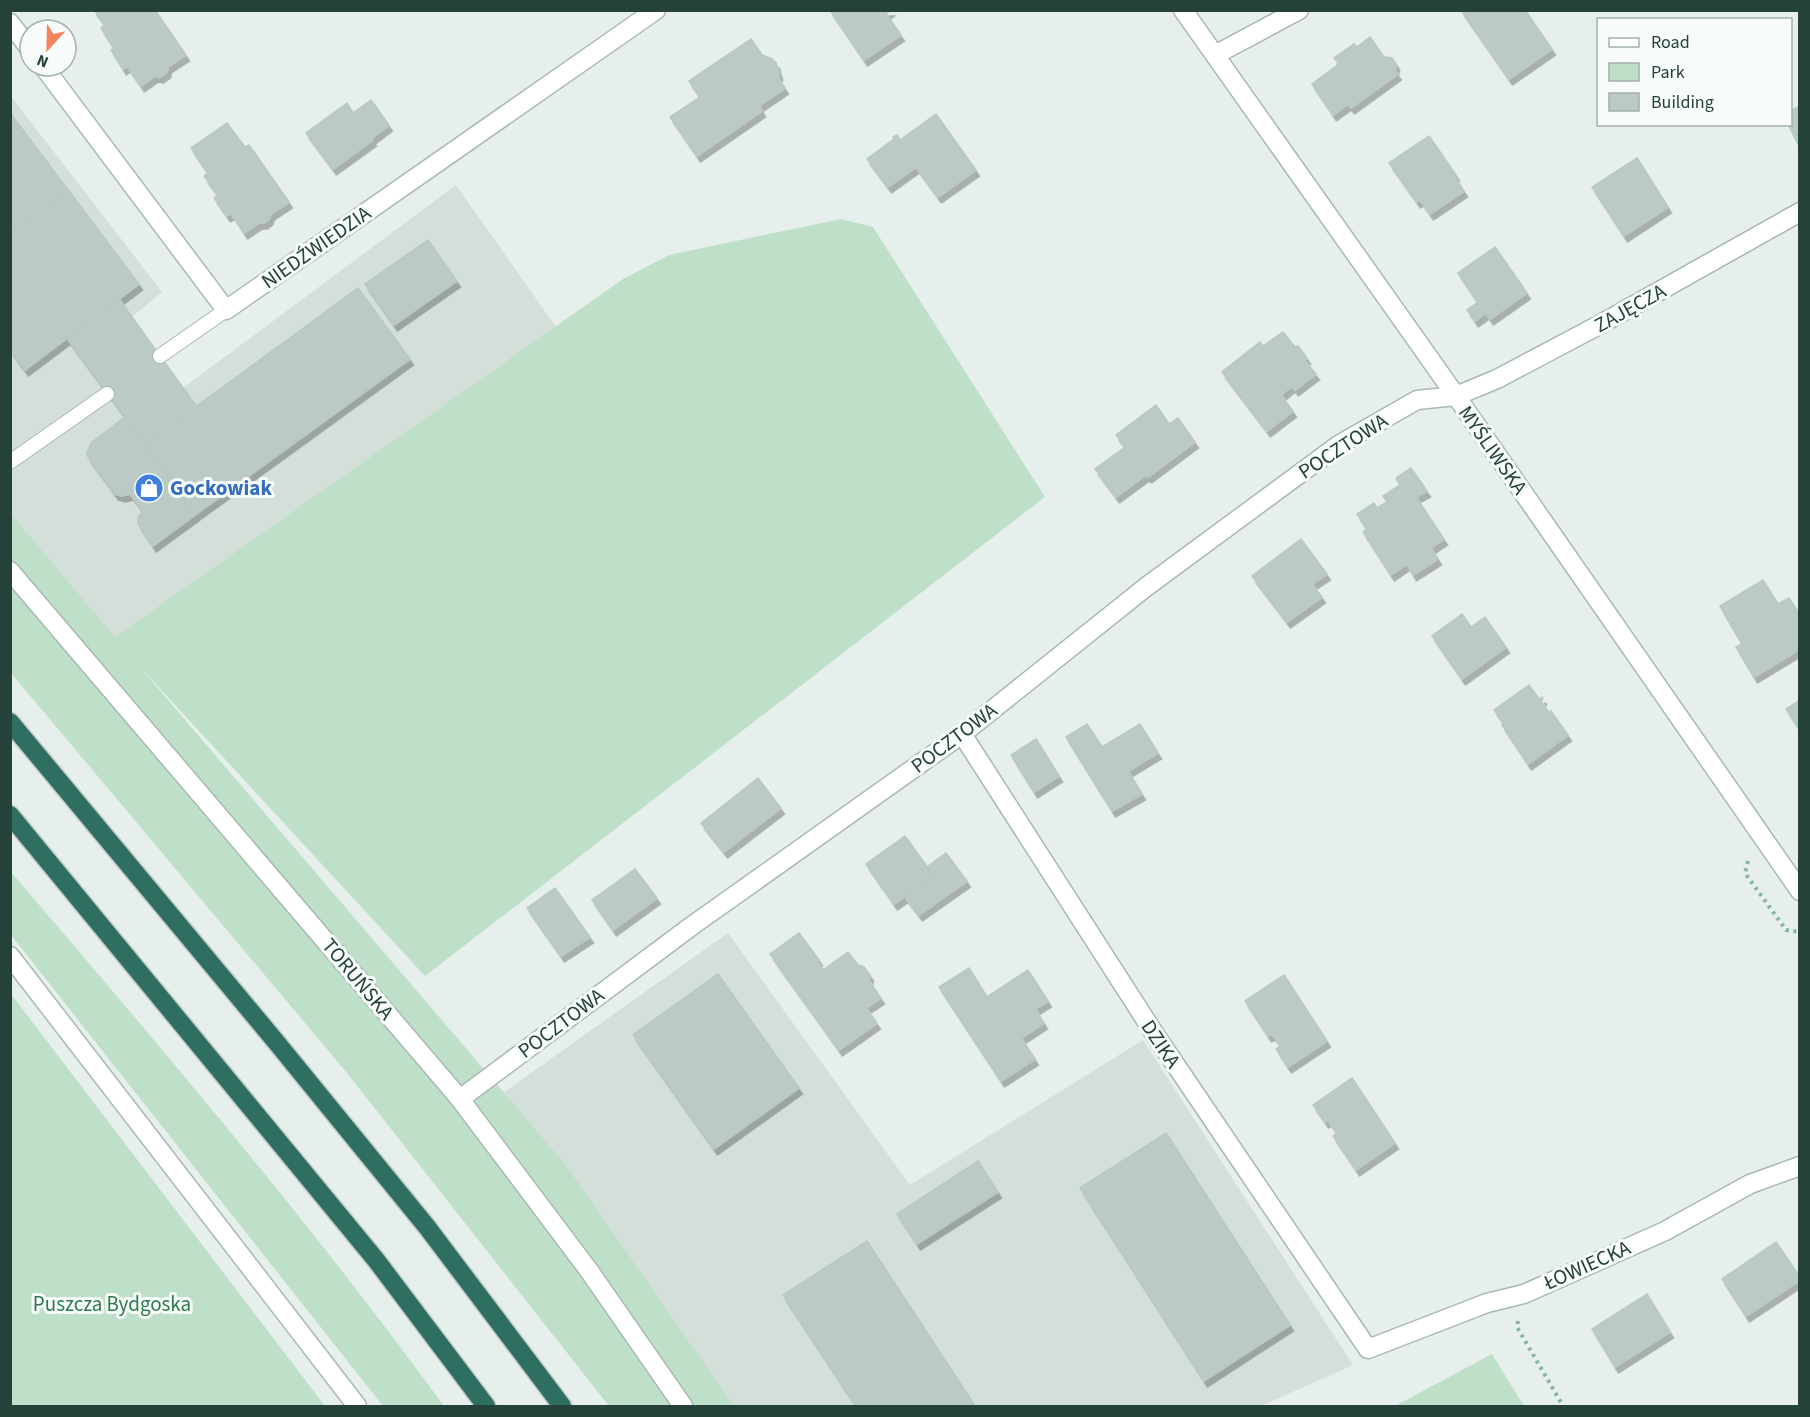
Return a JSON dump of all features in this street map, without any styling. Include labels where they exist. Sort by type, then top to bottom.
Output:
[{"type":"highway","points":[[10,722],[277,1042],[427,1227],[562,1407]]},
{"type":"highway","points":[[10,815],[376,1260],[486,1407]]},
{"type":"street","name":"NIEDŹWIEDZIA","points":[[226,310],[656,10]]},
{"type":"street","name":"MYŚLIWSKA","points":[[1183,10],[1456,396],[1800,891]]},
{"type":"street","points":[[1215,55],[1299,10]]},
{"type":"street","points":[[52,78],[226,310]]},
{"type":"street","name":"ZAJĘCZA","points":[[1456,396],[1497,380],[1599,326],[1800,212]]},
{"type":"street","name":"POCZTOWA","points":[[460,1099],[693,925],[962,734],[1146,587],[1340,444],[1417,400],[1456,396]]},
{"type":"street","name":"TORUŃSKA","points":[[10,571],[460,1099],[590,1272],[683,1407]]},
{"type":"street","name":"DZIKA","points":[[962,734],[1154,1033],[1368,1349]]},
{"type":"street","points":[[10,956],[357,1407]]},
{"type":"street","name":"ŁOWIECKA","points":[[1368,1349],[1487,1303],[1524,1294],[1665,1231],[1750,1184],[1800,1166]]},
{"type":"lane","points":[[160,356],[226,310]]},
{"type":"lane","points":[[10,462],[107,394]]},
{"type":"path","points":[[1524,1294],[1517,1327],[1563,1407]]},
{"type":"shaded area","points":[[10,95],[162,292],[132,317],[183,388],[456,185],[556,327],[115,638],[11,518]]},
{"type":"shaded area","points":[[728,933],[910,1185],[1143,1040],[1353,1365],[1261,1406],[734,1406],[504,1092]]},
{"type":"green space","points":[[841,219],[873,227],[1045,497],[425,976],[139,666],[565,1164],[734,1406],[609,1406],[347,1073],[11,673],[10,513],[115,637],[623,279],[669,255]]},
{"type":"green space","points":[[11,872],[287,1202],[444,1406],[383,1406],[11,935]]},
{"type":"green space","name":"Puszcza Bydgoska","points":[[11,994],[325,1406],[11,1406]]},
{"type":"green space","points":[[1492,1354],[1524,1406],[1395,1406]]},
{"type":"building","points":[[94,10],[155,10],[186,55],[168,67],[167,72],[160,77],[155,76],[141,86],[127,66],[123,69],[111,50],[114,48],[101,28],[105,25]]},
{"type":"building","points":[[830,10],[891,10],[886,14],[901,35],[864,60]]},
{"type":"building","points":[[1461,10],[1482,10],[1484,12],[1486,10],[1525,10],[1552,49],[1509,79]]},
{"type":"building","points":[[1370,37],[1384,57],[1392,58],[1398,74],[1351,108],[1348,104],[1333,115],[1312,84],[1339,64],[1334,58],[1354,44],[1357,47]]},
{"type":"building","points":[[751,39],[762,55],[776,63],[778,78],[785,88],[759,106],[762,111],[697,156],[670,117],[700,97],[689,81]]},
{"type":"building","points":[[371,100],[389,125],[372,138],[373,140],[333,169],[306,133],[347,103],[353,113]]},
{"type":"building","points":[[1800,106],[1800,146],[1789,126],[1792,126],[1792,110]]},
{"type":"building","points":[[10,113],[69,191],[10,234]]},
{"type":"building","points":[[936,114],[976,170],[938,197],[916,167],[888,187],[867,159],[894,139],[893,137],[897,135],[900,140]]},
{"type":"building","points":[[227,123],[245,147],[249,145],[289,202],[271,214],[264,223],[259,223],[244,233],[231,213],[227,216],[214,198],[218,195],[204,176],[208,173],[191,148]]},
{"type":"building","points":[[1429,136],[1456,175],[1454,176],[1464,191],[1430,214],[1420,200],[1417,202],[1389,163]]},
{"type":"building","points":[[1637,158],[1668,207],[1624,236],[1592,187]]},
{"type":"building","points":[[69,191],[139,284],[25,370],[10,350],[10,234]]},
{"type":"building","points":[[428,240],[457,281],[394,325],[365,284]]},
{"type":"building","points":[[1495,247],[1527,293],[1490,319],[1486,313],[1475,321],[1467,310],[1478,302],[1458,273]]},
{"type":"building","points":[[358,288],[410,359],[195,515],[145,444]]},
{"type":"building","points":[[119,299],[197,407],[145,444],[67,338]]},
{"type":"building","points":[[1283,332],[1295,347],[1298,346],[1307,358],[1304,360],[1316,374],[1295,390],[1292,386],[1281,395],[1293,411],[1267,431],[1222,372],[1260,342],[1263,346]]},
{"type":"building","points":[[1156,405],[1169,424],[1178,418],[1195,442],[1148,477],[1146,475],[1116,497],[1095,469],[1125,447],[1116,435]]},
{"type":"building","points":[[125,417],[195,515],[153,546],[138,524],[138,517],[143,511],[130,494],[122,496],[115,494],[87,453],[91,443]]},
{"type":"building","points":[[1411,468],[1427,491],[1416,497],[1444,539],[1431,548],[1438,559],[1413,575],[1407,564],[1391,575],[1363,532],[1367,529],[1357,514],[1374,503],[1377,508],[1387,502],[1383,496],[1400,485],[1396,478]]},
{"type":"building","points":[[1301,539],[1327,574],[1312,584],[1322,597],[1287,622],[1252,576]]},
{"type":"building","points":[[1763,580],[1778,604],[1789,598],[1800,615],[1800,649],[1754,677],[1736,647],[1742,644],[1720,606]]},
{"type":"building","points":[[1462,614],[1471,627],[1485,617],[1506,647],[1462,679],[1432,636]]},
{"type":"building","points":[[1529,685],[1539,699],[1542,697],[1541,701],[1549,713],[1551,711],[1568,735],[1528,764],[1494,710]]},
{"type":"building","points":[[1800,700],[1800,730],[1786,709]]},
{"type":"building","points":[[1087,724],[1102,747],[1140,724],[1158,753],[1128,771],[1142,794],[1112,811],[1066,737]]},
{"type":"building","points":[[1036,739],[1059,776],[1034,792],[1011,755]]},
{"type":"building","points":[[758,778],[781,808],[724,852],[701,823]]},
{"type":"building","points":[[905,836],[934,876],[894,904],[866,864]]},
{"type":"building","points":[[946,853],[967,881],[919,915],[905,897],[934,876],[927,867]]},
{"type":"building","points":[[635,869],[657,898],[613,930],[592,900]]},
{"type":"building","points":[[555,888],[590,937],[561,956],[527,908]]},
{"type":"building","points":[[799,933],[819,960],[817,962],[823,970],[848,952],[870,975],[869,981],[881,998],[866,1008],[877,1023],[839,1050],[770,954]]},
{"type":"building","points":[[969,968],[987,997],[1028,970],[1048,1001],[1035,1009],[1044,1023],[1021,1038],[1035,1059],[1001,1081],[939,987]]},
{"type":"building","points":[[718,974],[799,1088],[714,1149],[633,1035]]},
{"type":"building","points":[[1284,975],[1327,1041],[1288,1067],[1276,1049],[1281,1046],[1272,1034],[1268,1036],[1245,1001]]},
{"type":"building","points":[[1352,1078],[1395,1143],[1356,1170],[1333,1136],[1337,1133],[1328,1120],[1325,1122],[1313,1105]]},
{"type":"building","points":[[1166,1133],[1290,1325],[1204,1381],[1080,1188]]},
{"type":"building","points":[[978,1161],[998,1192],[917,1244],[897,1214]]},
{"type":"building","points":[[867,1241],[975,1406],[856,1406],[783,1295]]},
{"type":"building","points":[[1776,1242],[1800,1280],[1746,1316],[1722,1279]]},
{"type":"building","points":[[1647,1294],[1670,1332],[1615,1367],[1592,1329]]},
{"type":"place","name":"Gockowiak","points":[[149,488]]}]
